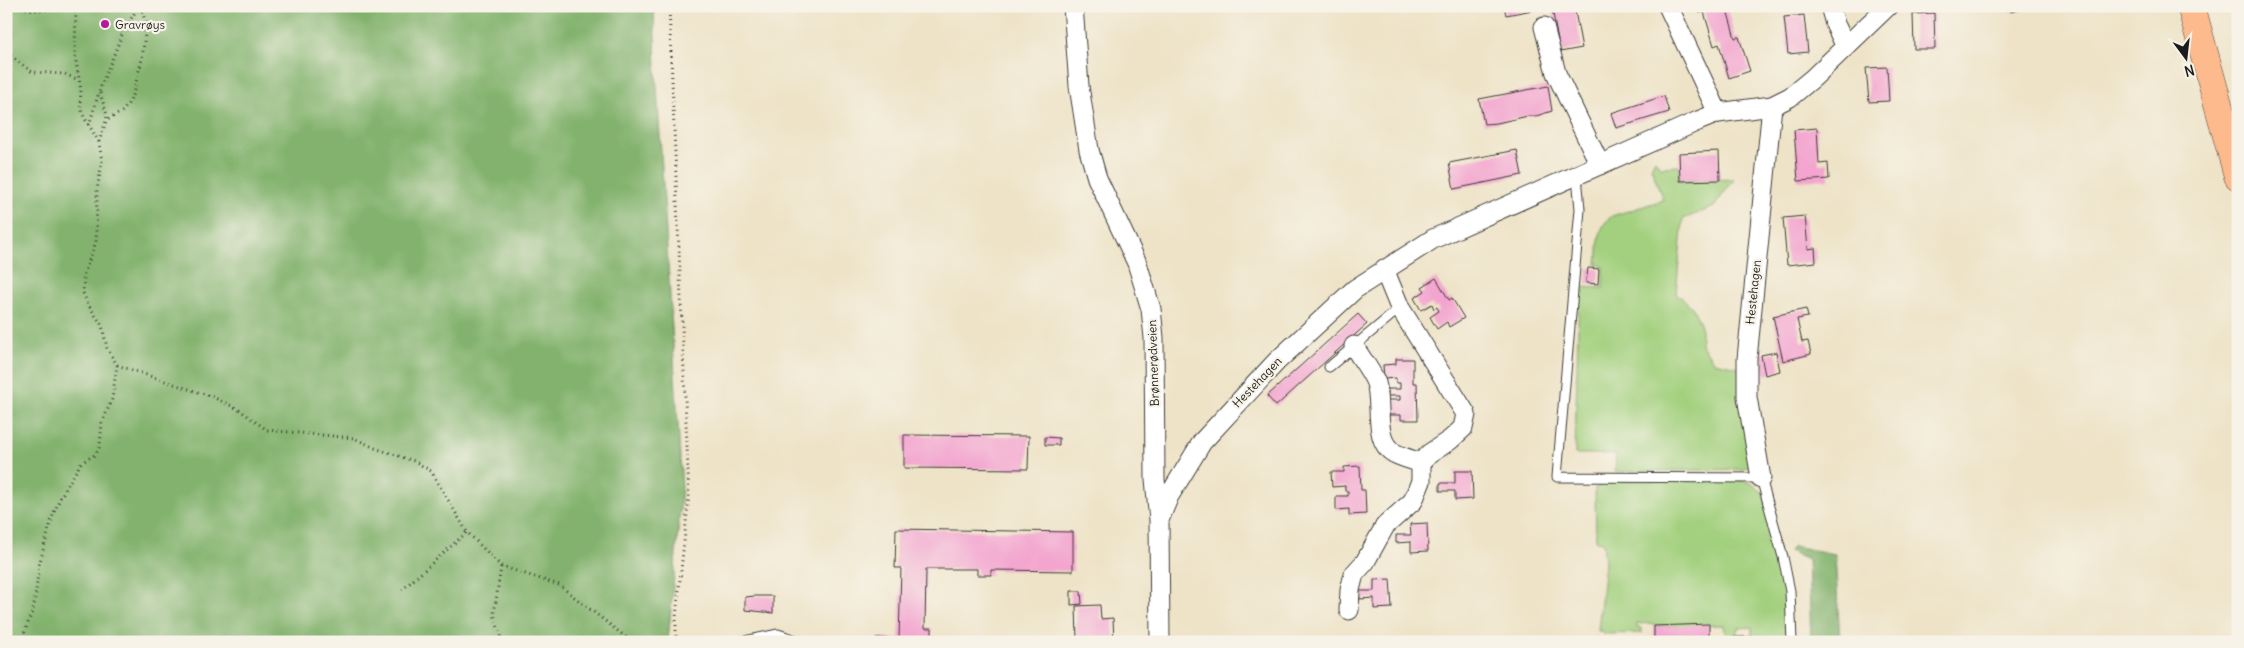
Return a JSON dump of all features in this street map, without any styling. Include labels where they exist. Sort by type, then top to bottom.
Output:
[{"type":"main road","points":[[2191,6],[2238,176]]},
{"type":"street","name":"Brønnerødveien","points":[[1073,6],[1080,86],[1089,150],[1097,178],[1137,263],[1151,309],[1154,338],[1155,479],[1159,520],[1158,597],[1160,642]]},
{"type":"street","points":[[1668,6],[1718,113]]},
{"type":"street","points":[[1830,6],[1835,24],[1846,46]]},
{"type":"street","name":"Hestehagen","points":[[1159,520],[1169,496],[1197,450],[1231,408],[1325,315],[1355,289],[1433,239],[1482,215],[1577,176],[1718,113],[1772,106],[1790,97],[1813,78],[1888,6]]},
{"type":"street","points":[[1544,27],[1556,73],[1600,165]]},
{"type":"street","name":"Hestehagen","points":[[1761,478],[1747,397],[1747,359],[1772,106]]},
{"type":"street","points":[[1350,610],[1350,590],[1354,574],[1365,562],[1385,526],[1413,501],[1421,481],[1421,463],[1429,454],[1450,440],[1463,428],[1466,414],[1400,308],[1384,269]]},
{"type":"street","points":[[1354,346],[1376,382],[1380,406],[1381,434],[1384,442],[1394,454],[1421,463]]},
{"type":"lane","points":[[1577,176],[1580,209],[1557,477],[1761,478],[1784,557],[1790,591],[1792,642]]},
{"type":"lane","points":[[1329,367],[1400,308]]},
{"type":"lane","points":[[740,642],[778,634],[802,642]]},
{"type":"path","points":[[16,6],[26,10],[48,10],[58,6]]},
{"type":"path","points":[[21,642],[34,607],[39,565],[53,515],[60,498],[81,463],[96,454],[100,446],[102,423],[112,399],[117,365],[108,348],[102,325],[83,293],[84,274],[96,242],[97,190],[102,162],[99,142],[89,126],[80,105],[81,90],[75,56],[76,6]]},
{"type":"path","points":[[89,126],[124,30],[140,6]]},
{"type":"path","points":[[106,121],[123,111],[130,101],[134,90],[142,59],[146,25],[140,6]]},
{"type":"path","points":[[668,6],[689,495],[676,617],[676,642]]},
{"type":"path","points":[[6,47],[10,55],[32,72],[65,74],[79,80]]},
{"type":"path","points":[[99,142],[107,115],[100,92]]},
{"type":"path","points":[[117,365],[213,397],[238,409],[267,430],[354,438],[375,448],[414,461],[431,471],[467,532],[501,566],[558,585],[632,642]]},
{"type":"path","points":[[402,590],[467,532]]},
{"type":"path","points":[[501,566],[494,614],[502,642]]},
{"type":"green space","points":[[6,6],[654,6],[656,71],[682,488],[668,642],[6,642]]},
{"type":"green space","points":[[1655,160],[1660,167],[1679,166],[1680,181],[1734,179],[1714,207],[1683,219],[1676,293],[1692,307],[1701,325],[1701,344],[1714,362],[1743,368],[1752,465],[1743,469],[1615,472],[1616,454],[1575,454],[1579,287],[1603,288],[1603,266],[1597,265],[1599,239],[1603,226],[1607,221],[1612,216],[1663,200],[1651,167]]},
{"type":"green space","points":[[1739,480],[1751,483],[1763,493],[1780,559],[1786,604],[1787,642],[1768,642],[1767,636],[1752,636],[1752,627],[1737,628],[1737,637],[1725,637],[1724,625],[1654,626],[1652,623],[1637,624],[1637,628],[1642,628],[1642,633],[1603,634],[1603,631],[1598,631],[1605,563],[1603,542],[1596,541],[1595,488],[1610,481]]},
{"type":"green space","points":[[1793,546],[1835,554],[1840,642],[1811,642],[1808,559],[1789,551]]},
{"type":"building","points":[[1504,6],[1532,6],[1533,10],[1506,15]]},
{"type":"building","points":[[1545,6],[1574,6],[1582,48],[1560,52],[1552,8],[1545,9]]},
{"type":"building","points":[[1697,6],[1726,6],[1735,38],[1739,37],[1750,71],[1729,78],[1719,44],[1714,46],[1704,12],[1699,13]]},
{"type":"building","points":[[2009,6],[2029,6],[2030,7],[2011,12]]},
{"type":"building","points":[[1934,13],[1935,49],[1914,49],[1913,14]]},
{"type":"building","points":[[1804,15],[1808,52],[1788,54],[1784,17]]},
{"type":"building","points":[[1887,67],[1889,101],[1869,102],[1866,68]]},
{"type":"building","points":[[1548,86],[1552,111],[1536,116],[1484,124],[1479,99]]},
{"type":"building","points":[[1664,96],[1669,112],[1616,128],[1611,113]]},
{"type":"building","points":[[1817,128],[1819,164],[1828,163],[1829,179],[1798,181],[1794,130]]},
{"type":"building","points":[[1517,150],[1522,175],[1454,189],[1449,163]]},
{"type":"building","points":[[1719,151],[1720,180],[1680,181],[1679,153]]},
{"type":"building","points":[[1805,216],[1808,249],[1815,248],[1816,262],[1787,265],[1783,218]]},
{"type":"building","points":[[1588,268],[1599,269],[1598,284],[1586,283]]},
{"type":"building","points":[[1436,278],[1449,300],[1452,298],[1464,318],[1449,327],[1447,322],[1437,329],[1430,317],[1439,311],[1437,307],[1434,309],[1432,304],[1421,310],[1414,298],[1425,291],[1422,287]]},
{"type":"building","points":[[1806,309],[1808,317],[1797,319],[1802,342],[1808,341],[1811,354],[1783,361],[1773,316]]},
{"type":"building","points":[[1358,314],[1367,324],[1276,406],[1267,396]]},
{"type":"building","points":[[1776,352],[1780,371],[1765,375],[1761,355]]},
{"type":"building","points":[[1396,359],[1413,359],[1413,383],[1417,383],[1418,420],[1401,420],[1401,415],[1388,415],[1388,400],[1400,400],[1400,396],[1388,396],[1388,389],[1400,389],[1400,383],[1396,383],[1396,378],[1384,379],[1383,365],[1396,364]]},
{"type":"building","points":[[904,435],[1029,436],[1028,469],[904,468]]},
{"type":"building","points":[[1045,437],[1059,438],[1059,445],[1045,445]]},
{"type":"building","points":[[1360,466],[1361,490],[1365,490],[1366,514],[1349,515],[1349,509],[1336,510],[1336,496],[1348,496],[1348,491],[1345,491],[1345,486],[1332,487],[1331,472],[1344,472],[1344,467]]},
{"type":"building","points":[[1455,471],[1472,471],[1473,499],[1455,500],[1455,491],[1440,491],[1440,483],[1455,483]]},
{"type":"building","points":[[1427,523],[1428,551],[1411,552],[1411,542],[1396,543],[1396,535],[1411,535],[1410,524]]},
{"type":"building","points":[[896,529],[1073,532],[1073,571],[991,570],[991,575],[977,575],[977,569],[926,569],[925,628],[932,628],[932,639],[949,639],[949,642],[877,642],[877,638],[899,639],[901,568],[895,568]]},
{"type":"building","points":[[1390,579],[1392,608],[1374,609],[1374,598],[1360,599],[1359,591],[1374,591],[1374,580]]},
{"type":"building","points":[[1071,591],[1081,591],[1082,604],[1071,605]]},
{"type":"building","points":[[773,596],[773,613],[745,610],[745,597]]},
{"type":"building","points":[[1100,605],[1101,619],[1113,618],[1114,642],[1072,642],[1077,640],[1076,606]]},
{"type":"building","points":[[1709,624],[1709,638],[1767,636],[1768,642],[1637,642],[1637,640],[1654,640],[1654,626]]},
{"type":"place","name":"Gravrøys","points":[[105,24]]}]
